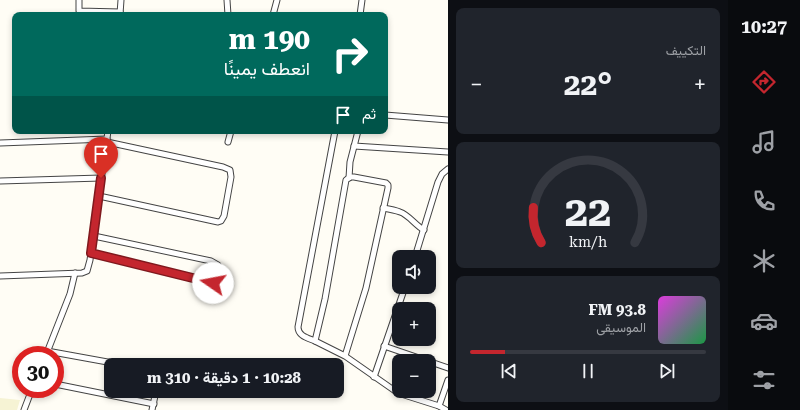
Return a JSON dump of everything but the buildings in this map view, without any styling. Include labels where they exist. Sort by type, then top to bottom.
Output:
[{"type":"street","points":[[79,0],[79,11],[93,12]]},
{"type":"street","points":[[120,12],[121,0]]},
{"type":"street","points":[[227,0],[228,12]]},
{"type":"street","points":[[275,12],[277,0]]},
{"type":"street","points":[[360,12],[362,0]]},
{"type":"street","points":[[388,115],[448,120]]},
{"type":"street","points":[[0,276],[85,273],[87,271],[94,236],[108,134]]},
{"type":"street","points":[[228,142],[230,134]]},
{"type":"street","points":[[334,134],[298,330],[301,334],[345,356],[398,393],[439,406],[446,410]]},
{"type":"street","points":[[315,341],[325,299],[346,180],[349,178],[350,162],[357,134]]},
{"type":"street","points":[[0,143],[107,140],[223,166],[230,170],[231,177],[224,216],[221,221],[218,222],[99,196]]},
{"type":"street","points":[[354,146],[448,152]]},
{"type":"street","points":[[417,250],[438,182],[442,174],[448,170]]},
{"type":"street","points":[[345,356],[366,288],[388,188],[387,183],[354,177],[349,178]]},
{"type":"street","points":[[0,181],[101,178]]},
{"type":"street","points":[[383,208],[400,211],[424,230]]},
{"type":"street","points":[[91,253],[213,283],[216,280],[218,266],[211,261],[94,236]]},
{"type":"street","points":[[50,346],[70,294],[75,273]]},
{"type":"street","points":[[374,377],[403,294]]},
{"type":"street","points":[[384,346],[448,368]]},
{"type":"street","points":[[64,356],[104,362]]},
{"type":"street","points":[[439,406],[448,380]]},
{"type":"street","points":[[64,386],[154,404]]},
{"type":"street","points":[[24,410],[29,398]]},
{"type":"street","points":[[152,410],[155,398]]},
{"type":"shaded area","points":[[0,398],[20,400],[17,410],[0,410]]},
{"type":"route","points":[[101,178],[91,253],[213,283]]}]
